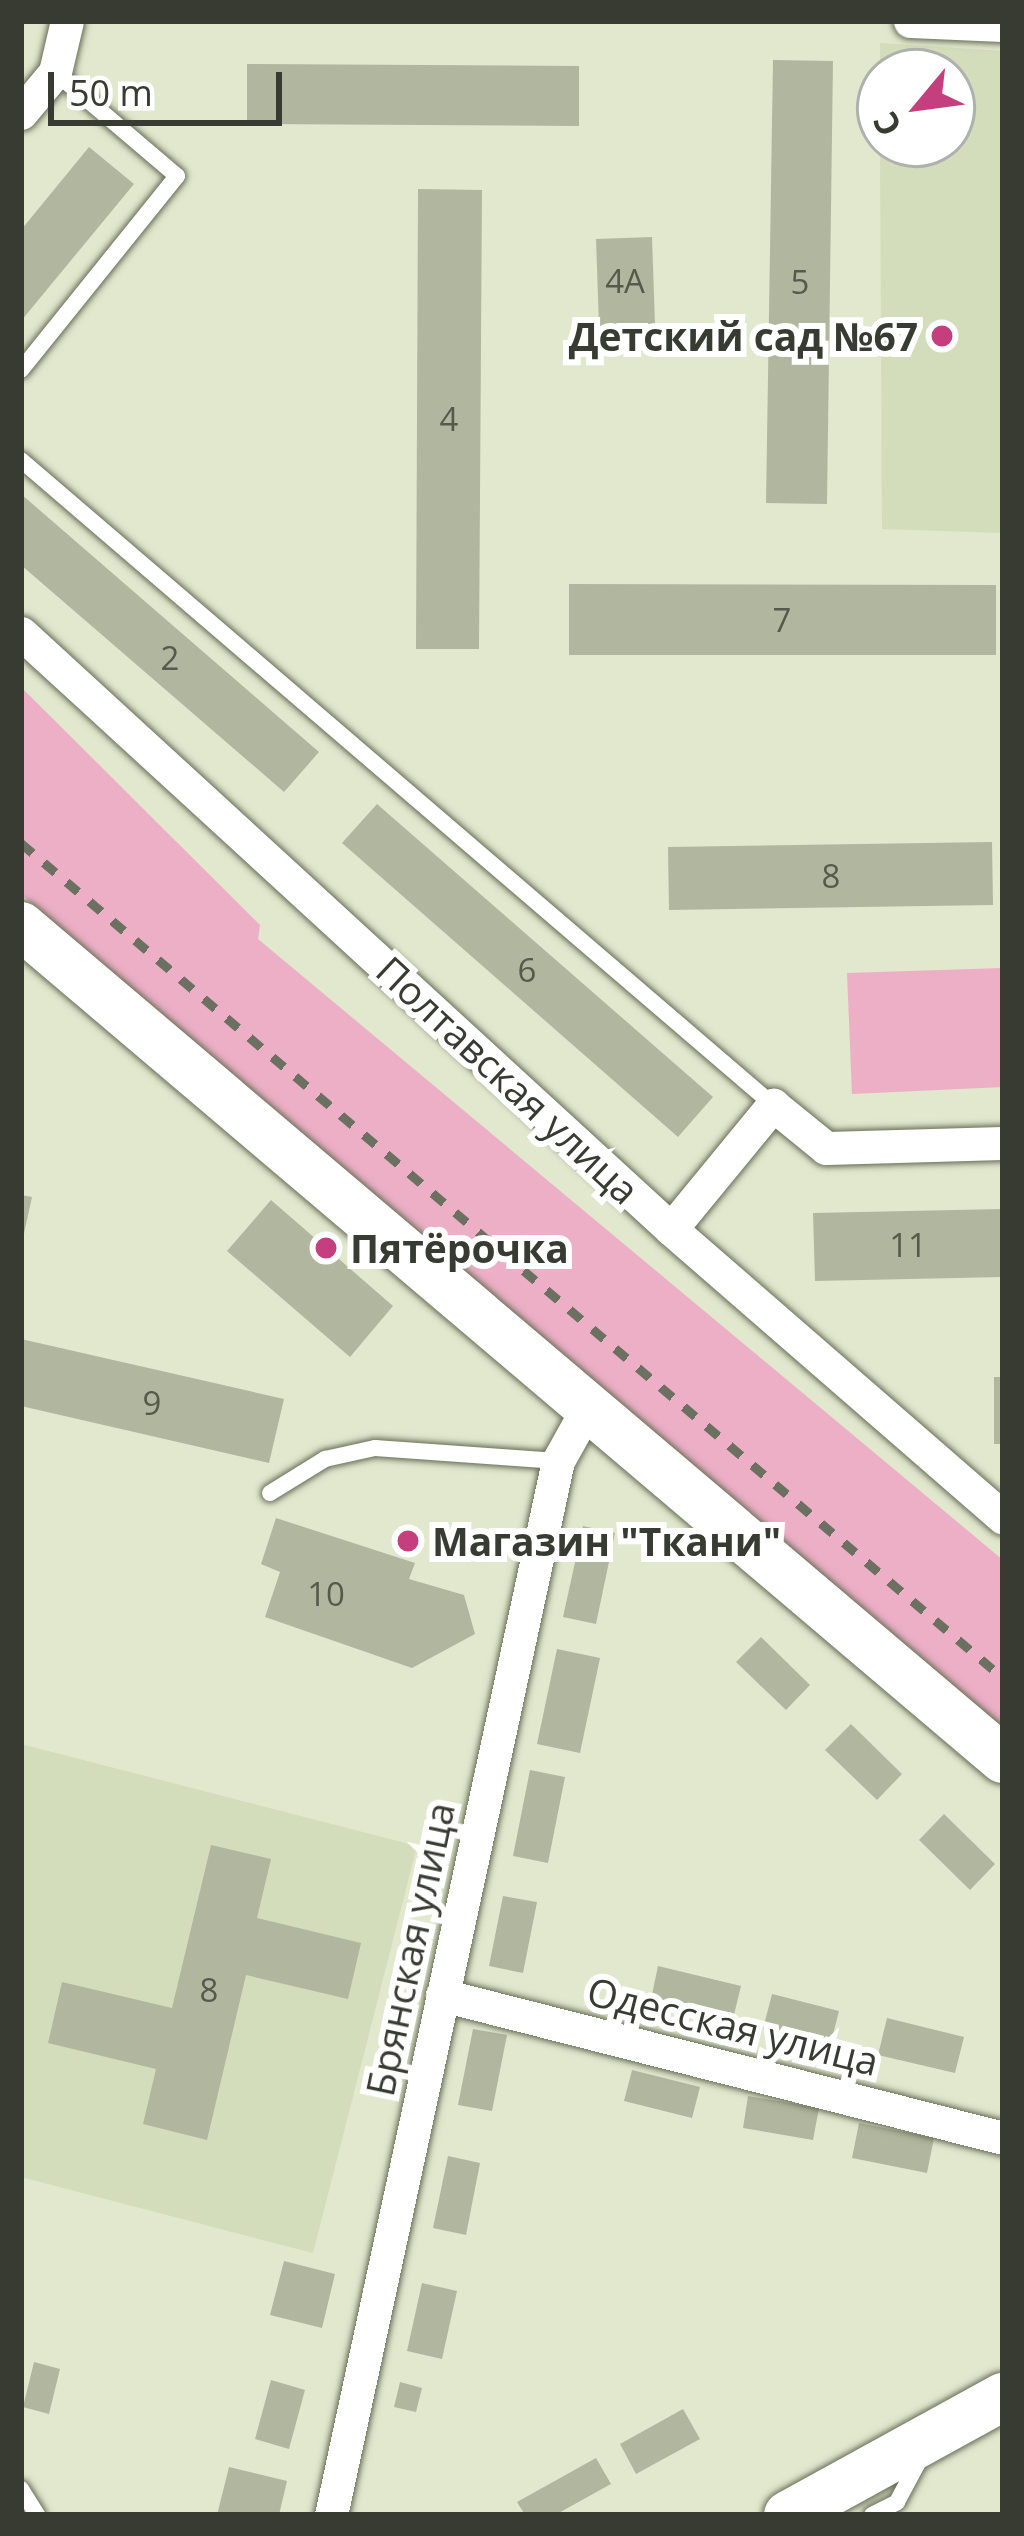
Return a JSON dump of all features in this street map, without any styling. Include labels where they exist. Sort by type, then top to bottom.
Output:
[{"type":"street","points":[[21,113],[55,72],[67,21]]},
{"type":"street","points":[[910,21],[1003,25]]},
{"type":"street","name":"Полтавская улица","points":[[21,633],[671,1229],[1003,1518]]},
{"type":"street","points":[[21,926],[1003,1759]]},
{"type":"street","points":[[671,1229],[773,1105],[826,1148],[1003,1143]]},
{"type":"street","name":"Брянская улица","points":[[331,2515],[558,1461],[588,1406]]},
{"type":"street","name":"Одесская улица","points":[[442,1995],[1003,2138]]},
{"type":"street","points":[[788,2515],[1003,2397]]},
{"type":"lane","points":[[21,370],[177,176],[55,72]]},
{"type":"lane","points":[[21,460],[773,1105]]},
{"type":"lane","points":[[270,1493],[325,1459],[375,1448],[558,1461]]},
{"type":"lane","points":[[872,2515],[897,2502],[935,2433]]},
{"type":"lane","points":[[21,2489],[37,2515]]},
{"type":"shaded area","name":"Детский сад №67","points":[[880,43],[957,48],[880,48]]},
{"type":"shaded area","name":"Детский сад №67","points":[[976,49],[1003,51],[1003,533],[882,529],[880,168],[976,168]]},
{"type":"shaded area","points":[[21,687],[260,925],[258,939],[1003,1560],[1003,1738],[21,894]]},
{"type":"shaded area","points":[[1003,968],[1003,1087],[852,1094],[847,973]]},
{"type":"shaded area","points":[[21,1744],[417,1846],[313,2253],[21,2177]]},
{"type":"building","points":[[773,60],[833,61],[827,504],[766,503]]},
{"type":"building","points":[[247,64],[579,66],[579,126],[247,124]]},
{"type":"building","points":[[89,147],[134,184],[21,321],[21,230]]},
{"type":"building","points":[[418,189],[482,190],[479,649],[416,649]]},
{"type":"building","points":[[652,237],[655,324],[599,326],[596,239]]},
{"type":"building","points":[[21,494],[319,752],[284,792],[21,565]]},
{"type":"building","points":[[569,584],[996,585],[996,655],[569,655]]},
{"type":"building","points":[[377,804],[713,1097],[678,1137],[342,843]]},
{"type":"building","points":[[992,842],[993,905],[669,910],[668,847]]},
{"type":"building","points":[[21,1195],[32,1197],[23,1238],[21,1238]]},
{"type":"building","points":[[271,1200],[393,1306],[350,1357],[227,1251]]},
{"type":"building","points":[[1003,1209],[1003,1277],[815,1281],[813,1213]]},
{"type":"building","points":[[21,1339],[284,1399],[269,1463],[21,1406]]},
{"type":"building","points":[[994,1377],[1003,1377],[1003,1444],[994,1444]]},
{"type":"building","points":[[276,1518],[415,1563],[409,1579],[464,1595],[475,1634],[412,1668],[265,1617],[280,1572],[261,1564]]},
{"type":"building","points":[[583,1526],[615,1533],[596,1624],[563,1617]]},
{"type":"building","points":[[761,1637],[810,1685],[786,1710],[736,1662]]},
{"type":"building","points":[[557,1649],[600,1658],[580,1753],[537,1744]]},
{"type":"building","points":[[851,1724],[902,1774],[877,1800],[825,1750]]},
{"type":"building","points":[[530,1770],[565,1777],[548,1863],[513,1856]]},
{"type":"building","points":[[944,1814],[995,1864],[970,1890],[919,1840]]},
{"type":"building","points":[[211,1845],[271,1859],[257,1918],[361,1943],[348,1999],[246,1975],[207,2140],[143,2124],[156,2069],[48,2043],[62,1982],[172,2008]]},
{"type":"building","points":[[503,1896],[537,1902],[523,1973],[489,1966]]},
{"type":"building","points":[[658,1966],[741,1986],[732,2023],[650,2004]]},
{"type":"building","points":[[772,1994],[839,2011],[830,2046],[763,2029]]},
{"type":"building","points":[[887,2018],[964,2037],[955,2073],[878,2055]]},
{"type":"building","points":[[473,2029],[507,2035],[492,2111],[458,2105]]},
{"type":"building","points":[[632,2070],[700,2087],[692,2118],[624,2101]]},
{"type":"building","points":[[748,2096],[819,2108],[813,2140],[743,2128]]},
{"type":"building","points":[[859,2123],[934,2138],[927,2173],[852,2158]]},
{"type":"building","points":[[448,2156],[480,2163],[466,2235],[433,2228]]},
{"type":"building","points":[[284,2261],[335,2274],[322,2328],[270,2315]]},
{"type":"building","points":[[422,2283],[457,2291],[442,2359],[407,2351]]},
{"type":"building","points":[[34,2362],[60,2369],[49,2414],[23,2407]]},
{"type":"building","points":[[271,2380],[305,2390],[289,2449],[255,2439]]},
{"type":"building","points":[[400,2382],[422,2388],[416,2412],[394,2407]]},
{"type":"building","points":[[683,2409],[700,2439],[636,2474],[620,2444]]},
{"type":"building","points":[[596,2458],[611,2484],[555,2515],[525,2515],[517,2502]]},
{"type":"building","points":[[229,2467],[287,2481],[279,2515],[217,2515]]},
{"type":"railway","points":[[21,843],[1003,1678]]},
{"type":"place","name":"Детский сад №67","points":[[942,336]]},
{"type":"place","name":"Пятёрочка","points":[[326,1248]]},
{"type":"place","name":"Магазин \"Ткани\"","points":[[408,1541]]}]
